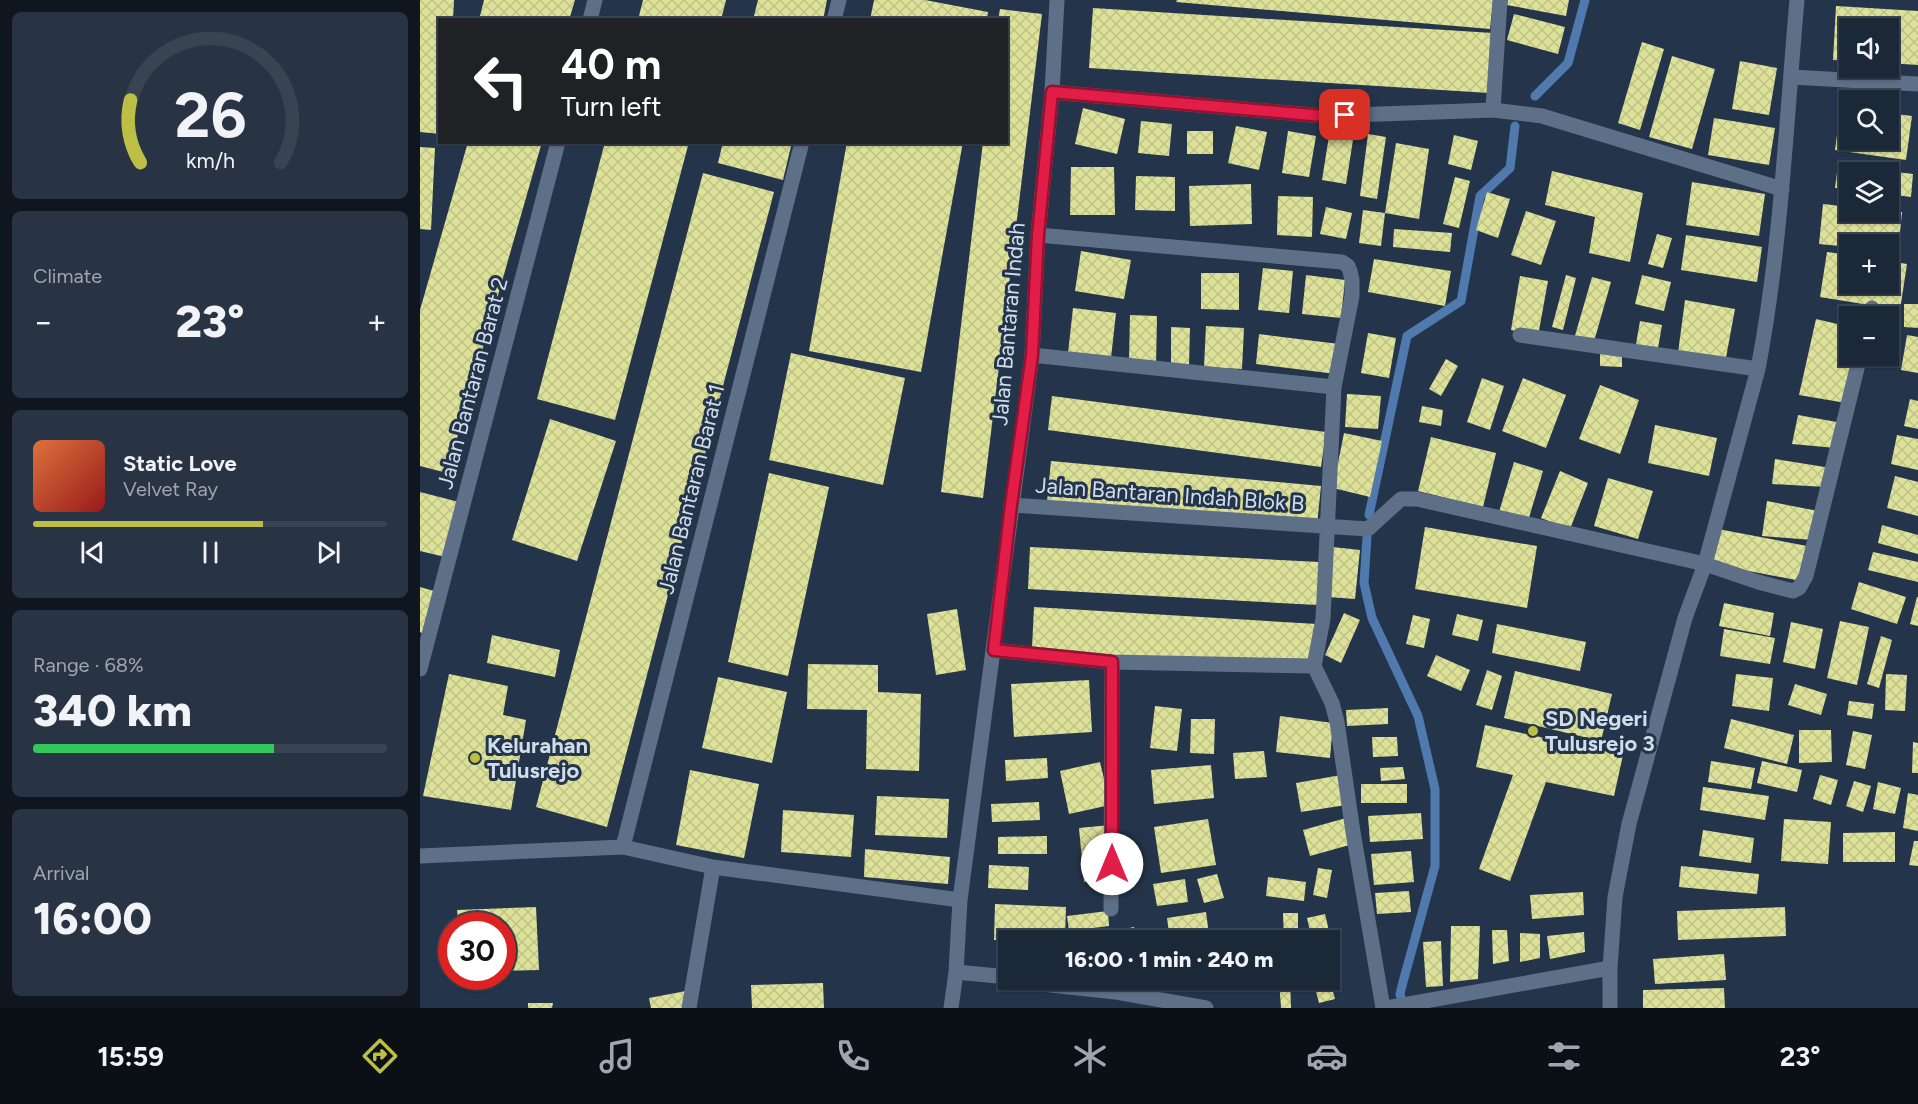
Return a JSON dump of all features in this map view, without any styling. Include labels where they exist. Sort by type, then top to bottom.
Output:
[{"type":"street","points":[[590,18],[595,0]]},
{"type":"street","points":[[834,18],[839,0]]},
{"type":"street","name":"Jalan Bantaran Indah","points":[[951,1008],[956,972],[960,900],[1032,355],[1038,235],[1052,92],[1057,0]]},
{"type":"street","points":[[1493,110],[1500,0]]},
{"type":"street","points":[[1610,1008],[1615,897],[1629,824],[1685,618],[1705,564],[1758,369],[1773,279],[1797,0]]},
{"type":"street","points":[[1791,76],[1918,84]]},
{"type":"street","points":[[1052,92],[1323,116],[1493,110],[1542,116],[1782,189]]},
{"type":"street","name":"Jalan Bantaran Barat 2","points":[[420,669],[557,144]]},
{"type":"street","name":"Jalan Bantaran Barat 1","points":[[623,848],[801,144]]},
{"type":"street","points":[[1038,235],[1342,262],[1348,266],[1352,280],[1352,296],[1334,387],[1323,619],[1314,666],[1332,703],[1337,722],[1353,832],[1395,1007],[1610,968]]},
{"type":"street","points":[[1520,335],[1758,369]]},
{"type":"street","points":[[1032,355],[1334,387]]},
{"type":"street","name":"Jalan Bantaran Indah Blok B","points":[[1011,505],[1368,529],[1401,498],[1417,499],[1705,564],[1758,582],[1794,591],[1802,585],[1806,576],[1858,366]]},
{"type":"street","points":[[994,650],[1112,662],[1314,666]]},
{"type":"street","points":[[1111,909],[1112,662]]},
{"type":"street","points":[[420,856],[623,848],[712,867],[960,900]]},
{"type":"street","points":[[689,1008],[712,867]]},
{"type":"street","points":[[956,972],[998,976]]},
{"type":"street","points":[[1097,990],[1206,1008]]},
{"type":"building","points":[[420,0],[454,0],[453,18],[438,18],[438,134],[420,132]]},
{"type":"building","points":[[484,0],[575,0],[570,18],[480,18]]},
{"type":"building","points":[[643,0],[726,0],[722,18],[638,18]]},
{"type":"building","points":[[758,0],[827,0],[823,18],[754,18]]},
{"type":"building","points":[[874,0],[925,0],[988,12],[987,18],[870,18]]},
{"type":"building","points":[[1177,0],[1493,0],[1490,29],[1176,2]]},
{"type":"building","points":[[1508,0],[1569,0],[1566,16],[1507,5]]},
{"type":"building","points":[[1836,6],[1918,11],[1918,65],[1899,64],[1899,18],[1839,18],[1839,60],[1833,60]]},
{"type":"building","points":[[1093,8],[1493,33],[1489,93],[1089,68]]},
{"type":"building","points":[[1000,9],[1042,14],[983,498],[941,492],[983,144],[1008,144],[1008,18],[998,18]]},
{"type":"building","points":[[1514,14],[1565,27],[1558,54],[1507,40]]},
{"type":"building","points":[[1642,42],[1664,49],[1640,130],[1618,123]]},
{"type":"building","points":[[1672,56],[1715,69],[1692,149],[1649,137]]},
{"type":"building","points":[[1740,61],[1777,68],[1769,115],[1732,109]]},
{"type":"building","points":[[1083,108],[1125,119],[1117,154],[1075,144]]},
{"type":"building","points":[[1899,114],[1912,116],[1906,160],[1835,150],[1839,121],[1839,150],[1899,150]]},
{"type":"building","points":[[1714,118],[1775,128],[1769,165],[1708,155]]},
{"type":"building","points":[[1141,121],[1172,124],[1169,156],[1138,153]]},
{"type":"building","points":[[1236,126],[1267,132],[1259,170],[1228,163]]},
{"type":"building","points":[[1187,131],[1213,131],[1213,154],[1187,154]]},
{"type":"building","points":[[1288,131],[1316,136],[1309,177],[1282,173]]},
{"type":"building","points":[[1368,134],[1386,137],[1377,199],[1360,196]]},
{"type":"building","points":[[1454,135],[1478,141],[1471,170],[1448,164]]},
{"type":"building","points":[[1329,136],[1353,140],[1346,184],[1322,180]]},
{"type":"building","points":[[1396,143],[1429,149],[1419,219],[1385,213]]},
{"type":"building","points":[[467,144],[541,144],[447,473],[420,466],[420,310]]},
{"type":"building","points":[[604,144],[688,144],[615,420],[537,399]]},
{"type":"building","points":[[723,144],[792,144],[783,180],[718,163]]},
{"type":"building","points":[[847,144],[963,144],[921,372],[809,351]]},
{"type":"building","points":[[420,147],[435,148],[431,230],[420,229]]},
{"type":"building","points":[[1838,165],[1839,165],[1839,188],[1835,188]]},
{"type":"building","points":[[1071,167],[1114,167],[1115,215],[1070,215]]},
{"type":"building","points":[[1552,171],[1643,193],[1630,262],[1589,253],[1595,217],[1545,205]]},
{"type":"building","points":[[1899,172],[1913,174],[1911,197],[1899,195]]},
{"type":"building","points":[[703,173],[774,192],[607,827],[536,807]]},
{"type":"building","points":[[1136,176],[1175,177],[1175,211],[1135,210]]},
{"type":"building","points":[[1455,177],[1470,181],[1459,228],[1443,224]]},
{"type":"building","points":[[1692,182],[1765,194],[1759,236],[1686,225]]},
{"type":"building","points":[[1251,184],[1252,224],[1190,226],[1189,186]]},
{"type":"building","points":[[1487,192],[1510,199],[1498,238],[1476,230]]},
{"type":"building","points":[[1278,196],[1313,197],[1312,237],[1277,235]]},
{"type":"building","points":[[1823,204],[1839,206],[1839,222],[1899,222],[1899,212],[1902,212],[1899,242],[1899,234],[1839,234],[1839,246],[1819,244]]},
{"type":"building","points":[[1326,207],[1352,213],[1346,239],[1320,234]]},
{"type":"building","points":[[1363,210],[1385,213],[1381,246],[1359,243]]},
{"type":"building","points":[[1526,211],[1556,221],[1541,265],[1511,255]]},
{"type":"building","points":[[1394,229],[1452,233],[1450,252],[1393,247]]},
{"type":"building","points":[[1657,234],[1672,238],[1663,268],[1648,264]]},
{"type":"building","points":[[1686,235],[1762,247],[1757,282],[1681,270]]},
{"type":"building","points":[[1081,251],[1131,260],[1124,299],[1075,291]]},
{"type":"building","points":[[1827,252],[1839,254],[1839,294],[1899,294],[1899,263],[1907,264],[1900,310],[1899,306],[1875,306],[1820,297]]},
{"type":"building","points":[[1374,259],[1451,271],[1445,306],[1368,292]]},
{"type":"building","points":[[1263,268],[1293,271],[1289,313],[1258,310]]},
{"type":"building","points":[[1201,273],[1239,273],[1239,310],[1201,309]]},
{"type":"building","points":[[1306,275],[1345,280],[1341,318],[1302,314]]},
{"type":"building","points":[[1566,275],[1576,278],[1563,330],[1552,327]]},
{"type":"building","points":[[1642,275],[1671,282],[1664,311],[1635,304]]},
{"type":"building","points":[[1520,276],[1548,281],[1538,336],[1511,330]]},
{"type":"building","points":[[1592,277],[1611,282],[1593,345],[1574,339]]},
{"type":"building","points":[[1685,300],[1735,309],[1725,363],[1678,353]]},
{"type":"building","points":[[1904,304],[1918,304],[1918,328],[1904,327]]},
{"type":"building","points":[[1073,308],[1116,313],[1111,358],[1068,353]]},
{"type":"building","points":[[1130,315],[1157,316],[1156,365],[1129,360]]},
{"type":"building","points":[[1816,319],[1839,324],[1839,366],[1855,366],[1846,403],[1799,395]]},
{"type":"building","points":[[1640,321],[1662,325],[1657,354],[1635,350]]},
{"type":"building","points":[[1206,326],[1244,328],[1242,369],[1204,367]]},
{"type":"building","points":[[1171,327],[1190,328],[1189,366],[1171,366]]},
{"type":"building","points":[[1368,333],[1396,338],[1389,378],[1361,373]]},
{"type":"building","points":[[1259,334],[1339,344],[1336,374],[1256,364]]},
{"type":"building","points":[[1907,335],[1918,337],[1918,373],[1901,370]]},
{"type":"building","points":[[1600,352],[1622,353],[1622,367],[1600,366]]},
{"type":"building","points":[[791,353],[905,378],[883,485],[769,460]]},
{"type":"building","points":[[1446,359],[1458,366],[1441,396],[1429,389]]},
{"type":"building","points":[[1482,378],[1504,386],[1490,430],[1467,422]]},
{"type":"building","points":[[1523,378],[1566,395],[1546,448],[1502,431]]},
{"type":"building","points":[[1600,385],[1639,400],[1620,454],[1579,439]]},
{"type":"building","points":[[1347,394],[1381,396],[1378,429],[1345,427]]},
{"type":"building","points":[[1052,396],[1326,432],[1321,467],[1048,430]]},
{"type":"building","points":[[1910,399],[1918,401],[1918,429],[1904,426]]},
{"type":"building","points":[[1422,406],[1443,410],[1441,426],[1419,422]]},
{"type":"building","points":[[1798,415],[1842,423],[1836,448],[1792,444]]},
{"type":"building","points":[[550,419],[616,441],[577,561],[512,540]]},
{"type":"building","points":[[1655,425],[1717,438],[1709,476],[1648,463]]},
{"type":"building","points":[[1344,433],[1382,441],[1370,497],[1333,488]]},
{"type":"building","points":[[1897,435],[1918,439],[1918,470],[1891,464]]},
{"type":"building","points":[[1431,437],[1496,453],[1483,507],[1418,491]]},
{"type":"building","points":[[1775,459],[1831,468],[1826,487],[1772,484]]},
{"type":"building","points":[[1051,461],[1321,486],[1317,525],[1047,502]]},
{"type":"building","points":[[1514,462],[1543,471],[1528,521],[1499,512]]},
{"type":"building","points":[[1560,471],[1588,483],[1570,529],[1541,518]]},
{"type":"building","points":[[769,473],[829,487],[788,676],[728,662]]},
{"type":"building","points":[[1895,476],[1918,482],[1918,516],[1887,508]]},
{"type":"building","points":[[1608,478],[1653,491],[1638,539],[1594,526]]},
{"type":"building","points":[[420,492],[459,502],[445,557],[420,551]]},
{"type":"building","points":[[1767,501],[1818,511],[1813,540],[1762,536]]},
{"type":"building","points":[[1882,525],[1918,535],[1918,554],[1878,543]]},
{"type":"building","points":[[1425,527],[1537,546],[1527,608],[1415,589]]},
{"type":"building","points":[[1718,529],[1807,546],[1801,581],[1712,564]]},
{"type":"building","points":[[1030,547],[1319,562],[1317,605],[1028,589]]},
{"type":"building","points":[[1333,547],[1360,550],[1355,599],[1328,597]]},
{"type":"building","points":[[1873,552],[1918,562],[1918,582],[1868,570]]},
{"type":"building","points":[[1859,582],[1906,597],[1897,624],[1851,609]]},
{"type":"building","points":[[420,587],[434,591],[422,633],[420,632]]},
{"type":"building","points":[[1918,597],[1918,626],[1910,624]]},
{"type":"building","points":[[1724,603],[1774,613],[1770,636],[1719,626]]},
{"type":"building","points":[[1034,607],[1317,624],[1310,663],[1092,655],[1032,648]]},
{"type":"building","points":[[957,609],[966,670],[936,675],[927,614]]},
{"type":"building","points":[[1344,613],[1360,620],[1341,663],[1325,655]]},
{"type":"building","points":[[1457,614],[1483,620],[1478,641],[1452,635]]},
{"type":"building","points":[[1413,615],[1430,619],[1424,648],[1406,644]]},
{"type":"building","points":[[1840,621],[1869,627],[1857,685],[1827,678]]},
{"type":"building","points":[[1791,622],[1823,629],[1815,669],[1783,662]]},
{"type":"building","points":[[1497,624],[1586,642],[1580,671],[1492,653]]},
{"type":"building","points":[[1724,629],[1775,638],[1770,664],[1720,656]]},
{"type":"building","points":[[492,635],[560,650],[555,677],[487,663]]},
{"type":"building","points":[[1881,636],[1892,640],[1879,688],[1867,684]]},
{"type":"building","points":[[1436,655],[1470,670],[1461,691],[1427,676]]},
{"type":"building","points":[[808,664],[878,665],[878,692],[921,694],[919,771],[866,769],[867,710],[807,709]]},
{"type":"building","points":[[1487,670],[1502,676],[1492,710],[1476,705]]},
{"type":"building","points":[[1515,671],[1612,694],[1601,741],[1504,718]]},
{"type":"building","name":"Kelurahan Tulusrejo","points":[[449,674],[508,686],[503,715],[526,720],[511,810],[423,796]]},
{"type":"building","points":[[1736,674],[1773,678],[1769,711],[1732,706]]},
{"type":"building","points":[[1886,674],[1907,675],[1905,711],[1885,710]]},
{"type":"building","points":[[718,677],[787,692],[772,763],[702,748]]},
{"type":"building","points":[[1089,680],[1092,732],[1014,737],[1011,684]]},
{"type":"building","points":[[1795,684],[1827,694],[1821,715],[1788,705]]},
{"type":"building","points":[[1849,701],[1874,704],[1872,719],[1847,715]]},
{"type":"building","points":[[1155,706],[1182,709],[1177,751],[1150,748]]},
{"type":"building","points":[[1388,708],[1388,724],[1347,726],[1346,710]]},
{"type":"building","points":[[1280,716],[1333,723],[1330,758],[1276,752]]},
{"type":"building","points":[[1191,719],[1215,719],[1214,754],[1190,753]]},
{"type":"building","points":[[1731,719],[1794,735],[1787,764],[1724,748]]},
{"type":"building","points":[[1485,725],[1623,755],[1614,796],[1546,782],[1510,881],[1479,869],[1513,775],[1476,767]]},
{"type":"building","points":[[1799,730],[1831,730],[1832,762],[1799,763]]},
{"type":"building","points":[[1853,731],[1872,735],[1865,769],[1846,765]]},
{"type":"building","points":[[1372,737],[1397,737],[1398,756],[1373,757]]},
{"type":"building","points":[[1913,742],[1918,743],[1918,773],[1912,773]]},
{"type":"building","points":[[1264,751],[1267,777],[1235,779],[1233,753]]},
{"type":"building","points":[[1047,758],[1048,778],[1006,781],[1005,760]]},
{"type":"building","points":[[1711,761],[1755,768],[1751,789],[1708,782]]},
{"type":"building","points":[[1762,761],[1802,770],[1797,792],[1757,783]]},
{"type":"building","points":[[1100,762],[1110,805],[1069,814],[1060,771]]},
{"type":"building","points":[[1211,765],[1214,798],[1154,804],[1151,770]]},
{"type":"building","points":[[1403,767],[1405,779],[1381,781],[1380,768]]},
{"type":"building","points":[[690,770],[759,784],[744,858],[676,845]]},
{"type":"building","points":[[1341,775],[1346,805],[1301,812],[1296,783]]},
{"type":"building","points":[[1820,775],[1838,780],[1831,805],[1813,799]]},
{"type":"building","points":[[1854,781],[1871,786],[1863,812],[1846,806]]},
{"type":"building","points":[[1878,782],[1901,788],[1895,814],[1873,809]]},
{"type":"building","points":[[1361,784],[1407,784],[1407,803],[1361,803]]},
{"type":"building","points":[[1703,787],[1769,796],[1765,820],[1700,810]]},
{"type":"building","points":[[1908,793],[1918,795],[1918,831],[1903,828]]},
{"type":"building","points":[[877,796],[949,799],[947,838],[875,835]]},
{"type":"building","points":[[1039,802],[1040,820],[992,822],[991,804]]},
{"type":"building","points":[[783,810],[854,815],[851,857],[781,852]]},
{"type":"building","points":[[1421,813],[1423,839],[1370,842],[1368,816]]},
{"type":"building","points":[[1346,818],[1353,844],[1310,856],[1303,830]]},
{"type":"building","points":[[1208,819],[1216,865],[1161,873],[1154,827]]},
{"type":"building","points":[[1784,819],[1831,822],[1828,864],[1781,861]]},
{"type":"building","points":[[1110,825],[1109,878],[1084,882],[1079,828]]},
{"type":"building","points":[[1703,830],[1754,838],[1751,863],[1699,856]]},
{"type":"building","points":[[1895,832],[1895,862],[1843,862],[1843,833]]},
{"type":"building","points":[[1047,836],[1047,854],[998,854],[998,837]]},
{"type":"building","points":[[1914,841],[1918,841],[1918,866],[1909,865]]},
{"type":"building","points":[[865,849],[950,857],[948,884],[864,877]]},
{"type":"building","points":[[1411,851],[1414,882],[1374,885],[1371,854]]},
{"type":"building","points":[[989,865],[1029,867],[1028,890],[988,888]]},
{"type":"building","points":[[1681,866],[1759,874],[1757,894],[1679,887]]},
{"type":"building","points":[[1318,868],[1332,870],[1327,898],[1313,895]]},
{"type":"building","points":[[1217,874],[1224,898],[1204,903],[1197,879]]},
{"type":"building","points":[[1268,877],[1306,882],[1304,901],[1266,896]]},
{"type":"building","points":[[1185,879],[1188,902],[1157,906],[1153,884]]},
{"type":"building","points":[[1409,891],[1411,912],[1377,914],[1375,893]]},
{"type":"building","points":[[1583,892],[1584,915],[1532,919],[1530,895]]},
{"type":"building","points":[[995,904],[1066,907],[1065,930],[998,930],[998,940],[994,940]]},
{"type":"building","points":[[536,907],[539,970],[516,971],[516,912],[457,912],[457,910]]},
{"type":"building","points":[[1785,907],[1786,936],[1678,940],[1677,911]]},
{"type":"building","points":[[1108,911],[1109,926],[1069,930],[1067,916]]},
{"type":"building","points":[[1206,912],[1208,930],[1169,930],[1167,918]]},
{"type":"building","points":[[1283,913],[1298,913],[1298,930],[1284,930]]},
{"type":"building","points":[[1325,914],[1329,930],[1310,930],[1307,918]]},
{"type":"building","points":[[1451,926],[1480,926],[1478,979],[1450,982]]},
{"type":"building","points":[[1134,927],[1134,930],[1119,930]]},
{"type":"building","points":[[1492,930],[1507,930],[1509,961],[1493,964]]},
{"type":"building","points":[[1584,932],[1585,952],[1550,959],[1547,936]]},
{"type":"building","points":[[1520,933],[1540,934],[1540,958],[1520,962]]},
{"type":"building","points":[[1441,941],[1443,986],[1426,987],[1423,942]]},
{"type":"building","points":[[1724,954],[1726,980],[1655,984],[1653,959]]},
{"type":"building","points":[[823,983],[824,1008],[752,1008],[751,985]]},
{"type":"building","points":[[1724,988],[1725,1008],[1643,1008],[1643,990]]},
{"type":"building","points":[[1112,990],[1149,990],[1148,998],[1112,992]]},
{"type":"building","points":[[1280,990],[1290,990],[1291,1008],[1281,1008]]},
{"type":"building","points":[[1316,990],[1333,990],[1335,999],[1319,1003]]},
{"type":"building","points":[[686,991],[686,1008],[651,1008],[649,998]]},
{"type":"building","points":[[528,1003],[553,1003],[552,1008],[528,1008]]},
{"type":"waterway","points":[[1535,96],[1568,63],[1585,0]]},
{"type":"waterway","points":[[1369,515],[1407,336],[1461,301],[1480,196],[1510,168],[1515,126]]},
{"type":"waterway","points":[[1367,537],[1364,583],[1372,618],[1418,716],[1435,789],[1435,866],[1400,994],[1404,1008]]},
{"type":"place","name":"SD Negeri Tulusrejo 3","points":[[1533,731]]},
{"type":"place","name":"Kelurahan Tulusrejo","points":[[475,758]]},
{"type":"route","points":[[1112,864],[1112,662],[994,650],[1032,355],[1038,235],[1052,92],[1323,116],[1345,115]]}]
